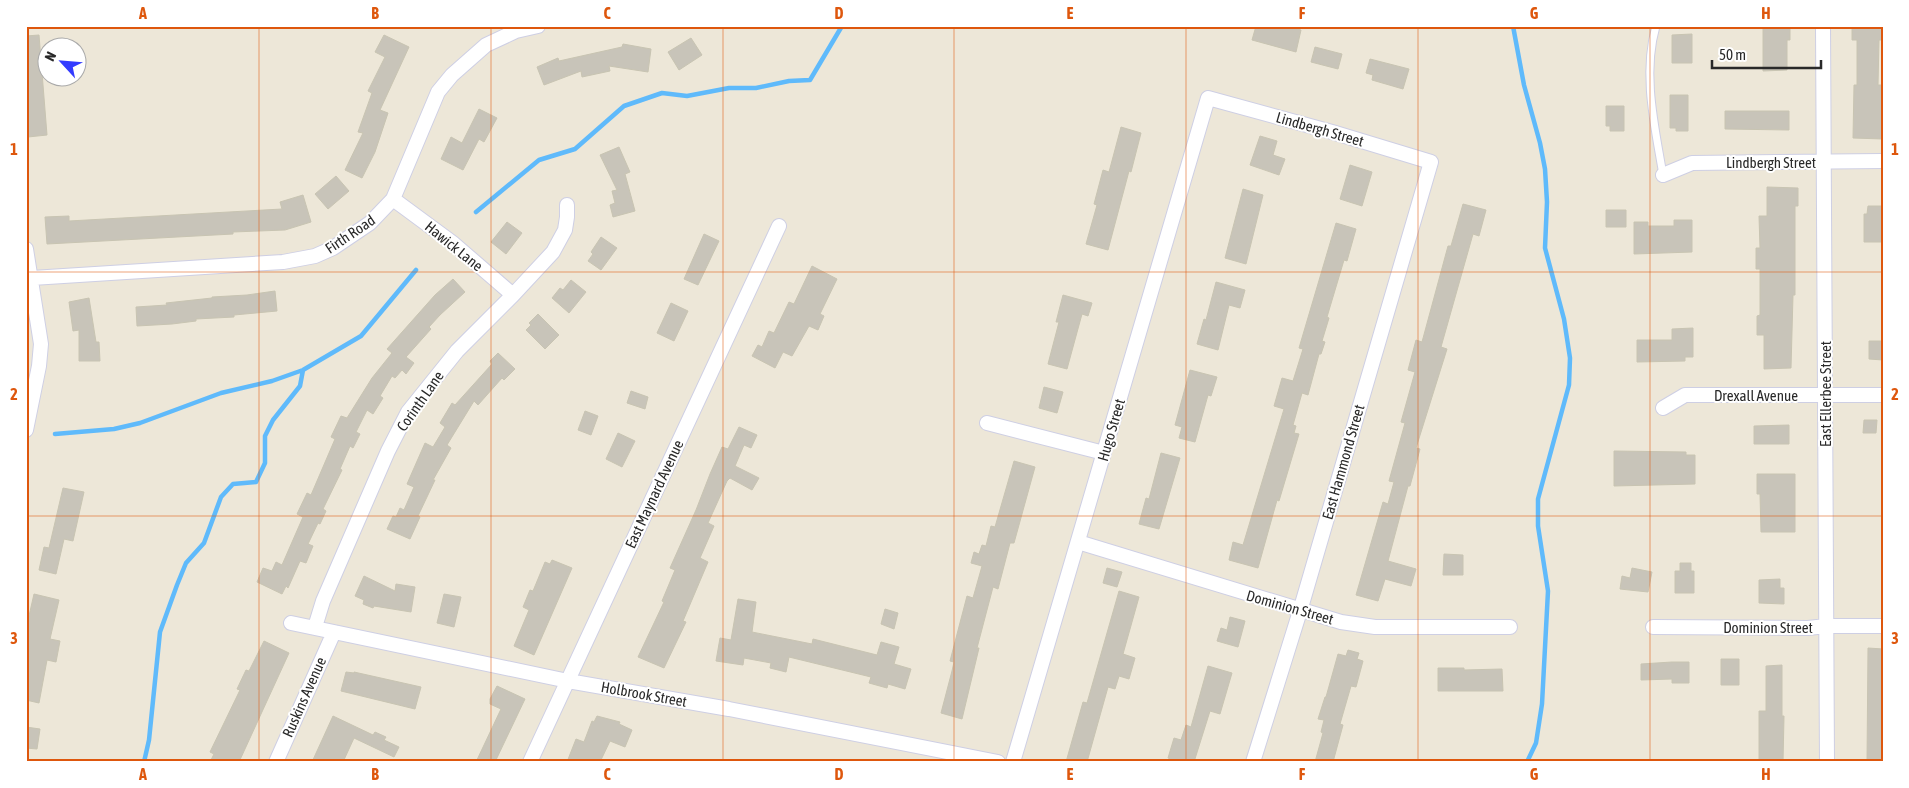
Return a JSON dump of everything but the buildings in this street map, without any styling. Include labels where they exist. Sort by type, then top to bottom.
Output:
[{"type":"street","name":"Firth Road","points":[[32,278],[283,262],[315,256],[334,248],[370,223],[393,199],[438,92],[452,75],[486,45],[516,31],[538,26]]},
{"type":"street","name":"East Ellerbee Street","points":[[1823,26],[1827,762]]},
{"type":"street","name":"Lindbergh Street","points":[[1208,98],[1332,132],[1431,162]]},
{"type":"street","name":"Hugo Street","points":[[1013,762],[1208,98]]},
{"type":"street","name":"Lindbergh Street","points":[[1663,176],[1692,163],[1883,161]]},
{"type":"street","name":"East Hammond Street","points":[[1253,762],[1300,611],[1431,162]]},
{"type":"street","name":"Hawick Lane","points":[[393,199],[454,244],[514,295]]},
{"type":"street","name":"Corinth Lane","points":[[315,627],[323,601],[388,451],[408,412],[457,351],[514,295],[553,252],[561,240],[566,224],[567,205]]},
{"type":"street","name":"East Maynard Avenue","points":[[530,762],[780,226]]},
{"type":"street","points":[[26,249],[40,331],[40,349],[26,430]]},
{"type":"street","name":"Drexall Avenue","points":[[1663,408],[1685,395],[1883,395]]},
{"type":"street","points":[[987,423],[1104,453]]},
{"type":"street","name":"Dominion Street","points":[[1078,542],[1341,622],[1375,627],[1510,627]]},
{"type":"street","name":"Holbrook Street","points":[[292,623],[568,681],[729,709],[998,762]]},
{"type":"street","name":"Dominion Street","points":[[1653,627],[1808,628],[1826,626],[1883,626]]},
{"type":"street","name":"Ruskins Avenue","points":[[276,762],[334,632]]},
{"type":"lane","points":[[1656,26],[1652,41],[1650,74],[1654,121],[1663,176]]},
{"type":"waterway","points":[[476,212],[539,160],[575,149],[624,106],[662,93],[687,96],[729,88],[756,88],[789,81],[810,80],[842,26]]},
{"type":"waterway","points":[[1513,26],[1524,85],[1545,169],[1547,202],[1545,248],[1564,319],[1570,358],[1569,385],[1538,499],[1538,526],[1548,591],[1542,704],[1536,743],[1527,762]]},
{"type":"waterway","points":[[55,434],[114,429],[140,423],[221,393],[272,381],[303,370],[361,336],[416,270]]},
{"type":"waterway","points":[[144,762],[149,740],[160,632],[177,585],[186,563],[204,543],[221,497],[233,484],[256,482],[265,463],[265,436],[273,420],[300,386],[303,370]]}]
